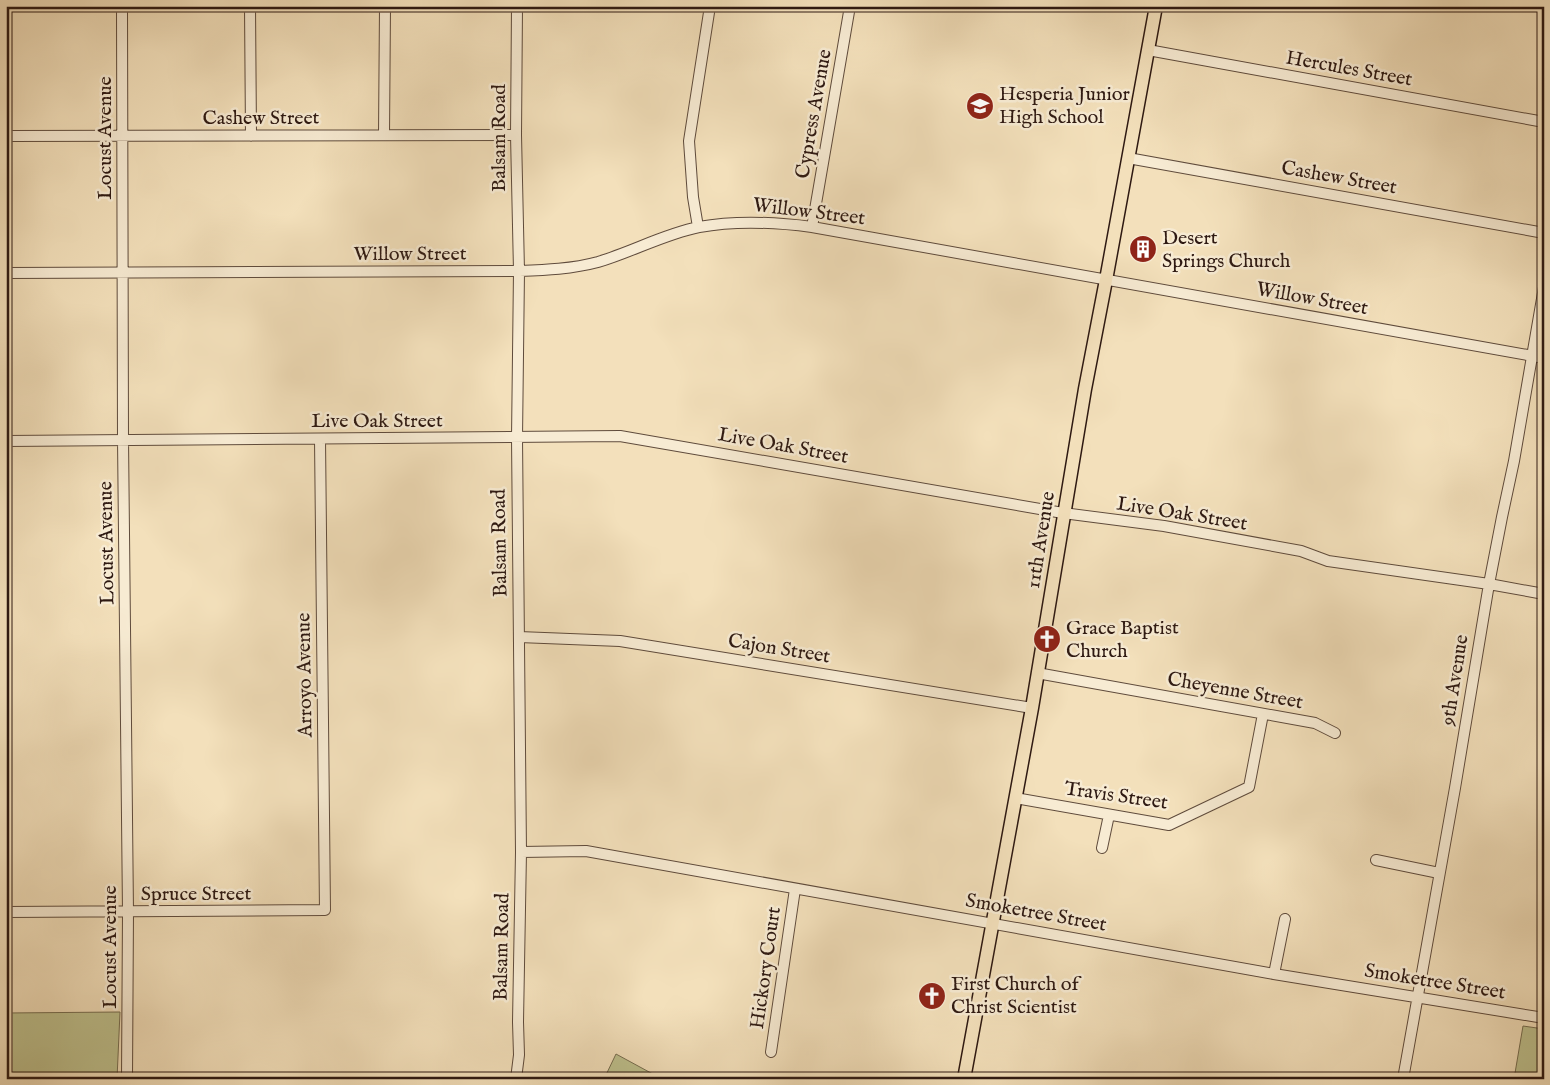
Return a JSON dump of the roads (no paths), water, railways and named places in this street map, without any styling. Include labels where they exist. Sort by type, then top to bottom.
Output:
[{"type":"main road","name":"11th Avenue","points":[[964,1079],[1032,708],[1088,369],[1156,6]]},
{"type":"street","name":"Locust Avenue","points":[[122,6],[123,440],[128,912],[127,1079]]},
{"type":"street","points":[[250,6],[251,136]]},
{"type":"street","points":[[384,135],[385,6]]},
{"type":"street","name":"Balsam Road","points":[[516,1079],[519,1055],[521,852],[517,438],[519,272],[516,135],[517,6]]},
{"type":"street","points":[[698,227],[693,196],[689,141],[710,6]]},
{"type":"street","name":"Cypress Avenue","points":[[812,227],[850,6]]},
{"type":"street","name":"Hercules Street","points":[[1148,50],[1544,122]]},
{"type":"street","name":"Cashew Street","points":[[6,136],[516,135]]},
{"type":"street","name":"Cashew Street","points":[[1128,158],[1544,233]]},
{"type":"street","name":"Willow Street","points":[[6,273],[519,272],[587,265],[674,233],[698,227],[748,221],[812,227],[1544,358]]},
{"type":"street","name":"9th Avenue","points":[[1403,1079],[1489,584],[1514,461],[1544,287]]},
{"type":"street","name":"Live Oak Street","points":[[6,441],[320,440],[620,436],[1063,512],[1164,526],[1301,552],[1328,561],[1489,584],[1544,594]]},
{"type":"street","name":"Arroyo Avenue","points":[[320,440],[325,910]]},
{"type":"street","name":"Cajon Street","points":[[519,637],[620,641],[1032,708]]},
{"type":"street","name":"Cheyenne Street","points":[[1037,673],[1315,723],[1335,732]]},
{"type":"street","name":"Travis Street","points":[[1015,798],[1170,825],[1250,787],[1263,714]]},
{"type":"street","points":[[1102,848],[1109,815]]},
{"type":"street","name":"Smoketree Street","points":[[521,852],[586,851],[1274,974],[1544,1018]]},
{"type":"street","points":[[1376,860],[1439,873]]},
{"type":"street","name":"Hickory Court","points":[[771,1052],[795,889]]},
{"type":"street","name":"Spruce Street","points":[[6,912],[325,910]]},
{"type":"street","points":[[1274,974],[1285,919]]},
{"type":"place","name":"Hesperia Junior High School","points":[[980,106]]},
{"type":"place","name":"Desert Springs Church","points":[[1143,249]]},
{"type":"place","name":"Grace Baptist Church","points":[[1047,639]]},
{"type":"place","name":"First Church of Christ Scientist","points":[[932,996]]}]
